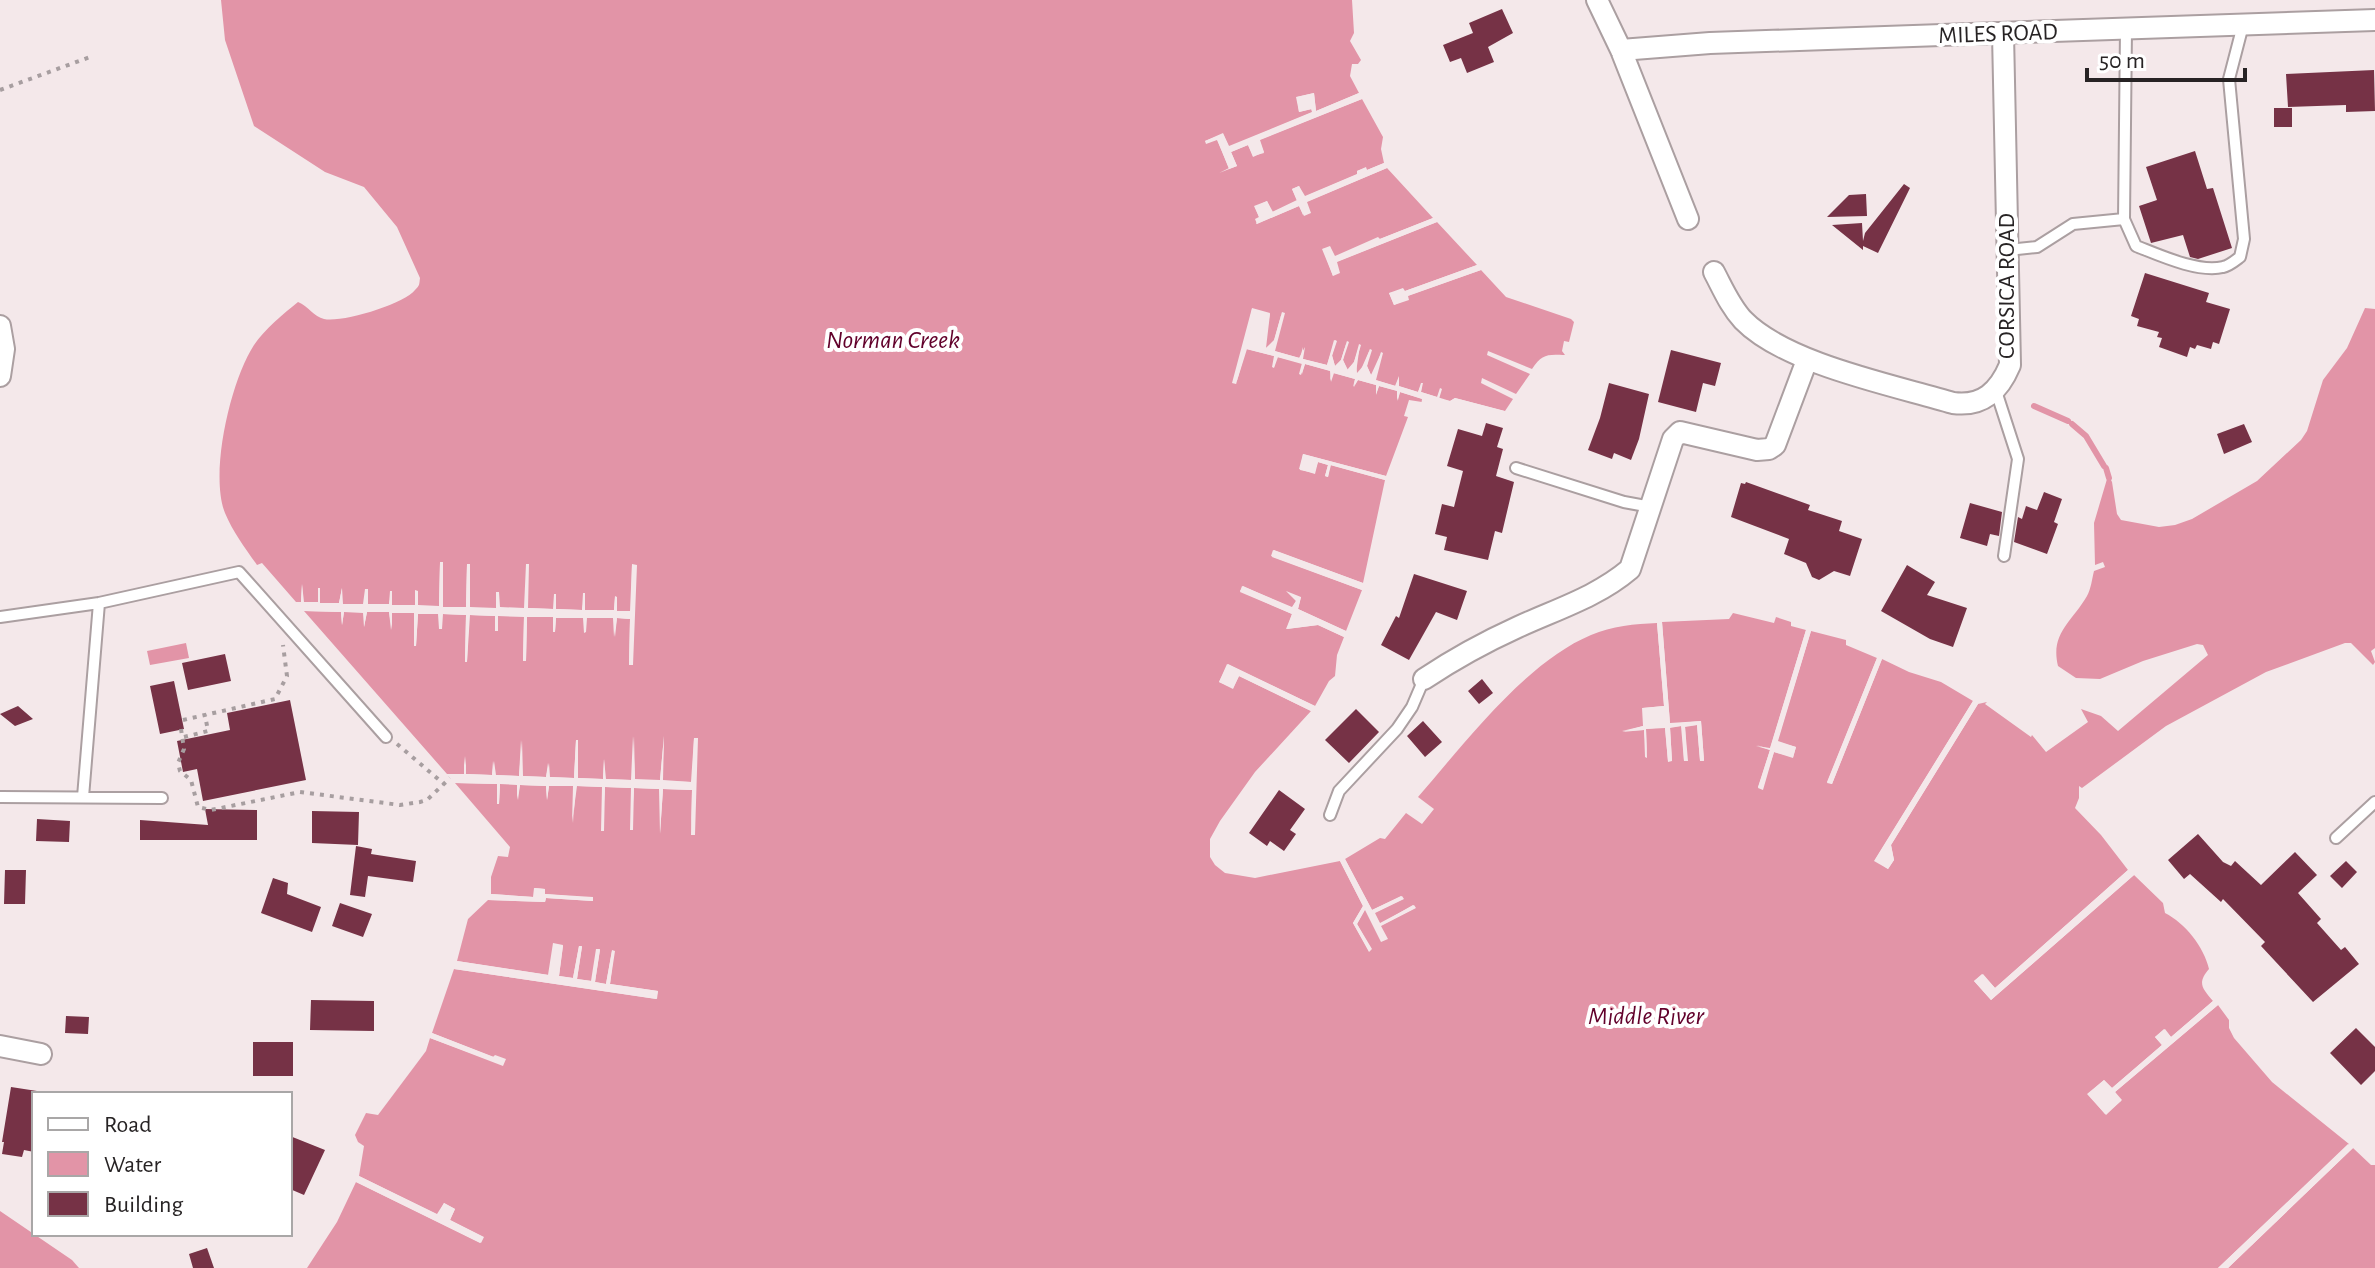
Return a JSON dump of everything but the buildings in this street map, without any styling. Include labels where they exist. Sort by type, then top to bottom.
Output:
[{"type":"street","points":[[1597,0],[1621,50],[1688,219]]},
{"type":"street","name":"MILES ROAD","points":[[1621,50],[1680,44],[2375,20]]},
{"type":"street","name":"CORSICA ROAD","points":[[1807,360],[1953,403],[1968,405],[1996,391],[2010,365],[2003,34]]},
{"type":"street","points":[[1424,679],[1475,648],[1615,582],[1630,569],[1668,450],[1680,432],[1757,450],[1775,445],[1807,360],[1774,344],[1742,319],[1714,272]]},
{"type":"street","points":[[0,326],[4,349],[0,376]]},
{"type":"street","points":[[0,1046],[41,1054]]},
{"type":"lane","points":[[2126,29],[2124,219],[2136,246],[2168,259],[2223,267],[2240,257],[2245,225],[2229,79],[2243,25]]},
{"type":"lane","points":[[2008,250],[2037,247],[2073,224],[2124,219]]},
{"type":"lane","points":[[1996,391],[2018,459],[2004,556]]},
{"type":"lane","points":[[1516,468],[1624,502],[1651,507]]},
{"type":"lane","points":[[0,617],[99,603],[239,572],[386,737]]},
{"type":"lane","points":[[83,797],[99,603]]},
{"type":"lane","points":[[1330,815],[1339,791],[1397,729],[1412,707],[1424,679]]},
{"type":"lane","points":[[0,797],[162,798]]},
{"type":"lane","points":[[2336,838],[2375,802]]},
{"type":"path","points":[[0,90],[90,57]]},
{"type":"path","points":[[183,720],[275,699],[287,676],[288,667],[277,615]]},
{"type":"path","points":[[183,737],[208,731],[205,715]]},
{"type":"path","points":[[181,729],[184,749],[178,763],[180,771],[191,780],[198,807],[202,809],[211,810],[300,792],[400,805],[427,800],[450,778]]},
{"type":"path","points":[[386,737],[406,749],[444,784]]},
{"type":"water","points":[[221,0],[1352,0],[1354,33],[1350,41],[1361,60],[1358,64],[1352,64],[1350,76],[1359,93],[1316,111],[1314,93],[1297,97],[1299,112],[1312,109],[1313,112],[1229,147],[1223,134],[1205,141],[1217,139],[1229,169],[1237,166],[1231,152],[1248,145],[1253,156],[1264,153],[1259,140],[1362,99],[1383,137],[1381,149],[1384,163],[1357,171],[1358,174],[1304,197],[1299,186],[1292,189],[1297,200],[1272,212],[1267,201],[1255,207],[1259,217],[1256,224],[1299,206],[1303,215],[1306,202],[1387,168],[1433,218],[1334,257],[1330,247],[1323,249],[1333,276],[1336,262],[1437,222],[1477,265],[1405,291],[1389,293],[1394,305],[1408,299],[1407,296],[1481,270],[1506,297],[1574,322],[1569,342],[1564,341],[1562,351],[1565,355],[1546,356],[1532,369],[1488,351],[1487,355],[1530,374],[1516,394],[1482,378],[1481,383],[1513,399],[1505,411],[1421,392],[1422,383],[1418,392],[1398,386],[1399,377],[1396,386],[1375,380],[1381,353],[1371,375],[1367,366],[1370,349],[1359,374],[1356,373],[1360,344],[1348,370],[1343,360],[1347,341],[1341,360],[1335,366],[1332,355],[1334,340],[1327,365],[1303,359],[1303,347],[1300,358],[1274,351],[1282,312],[1274,341],[1266,348],[1270,314],[1252,309],[1236,384],[1246,349],[1274,356],[1274,367],[1277,357],[1302,364],[1302,374],[1305,364],[1331,371],[1330,381],[1333,373],[1355,379],[1354,387],[1358,380],[1376,385],[1376,394],[1379,386],[1398,391],[1398,400],[1400,392],[1423,399],[1422,402],[1409,400],[1404,416],[1408,417],[1386,476],[1303,454],[1300,470],[1314,473],[1318,462],[1328,465],[1325,476],[1328,477],[1330,465],[1385,480],[1363,583],[1274,550],[1272,557],[1362,590],[1346,631],[1298,609],[1301,597],[1295,597],[1292,608],[1243,586],[1240,591],[1292,614],[1287,629],[1318,625],[1344,637],[1337,655],[1335,676],[1315,706],[1228,664],[1219,682],[1233,688],[1239,676],[1311,711],[1255,772],[1220,821],[1210,839],[1210,857],[1225,873],[1255,878],[1340,861],[1363,906],[1353,923],[1369,951],[1371,949],[1357,924],[1365,909],[1380,926],[1415,908],[1413,905],[1380,924],[1374,913],[1403,899],[1401,896],[1372,910],[1345,859],[1380,838],[1385,839],[1406,813],[1422,824],[1434,809],[1418,797],[1497,706],[1543,664],[1567,648],[1607,629],[1657,623],[1664,706],[1643,708],[1643,726],[1622,731],[1644,730],[1647,758],[1646,729],[1665,727],[1668,761],[1672,761],[1670,727],[1682,726],[1684,761],[1687,761],[1685,726],[1697,725],[1700,760],[1704,760],[1701,721],[1670,724],[1662,622],[1729,619],[1733,613],[1774,623],[1776,617],[1806,630],[1770,749],[1756,745],[1770,750],[1758,787],[1762,789],[1774,752],[1793,757],[1796,747],[1777,742],[1811,631],[1846,640],[1846,645],[1877,658],[1827,783],[1832,784],[1882,659],[1941,682],[1973,701],[1875,860],[1888,869],[1894,860],[1891,845],[1978,704],[1987,702],[1985,704],[2032,735],[2046,752],[2088,722],[2081,709],[2101,716],[2118,731],[2208,655],[2203,645],[2197,644],[2100,679],[2076,678],[2058,666],[2056,655],[2060,636],[2087,596],[2094,571],[2105,567],[2103,562],[2095,565],[2094,523],[2107,479],[2110,478],[2112,482],[2117,514],[2121,520],[2159,527],[2192,519],[2257,481],[2301,440],[2307,431],[2323,380],[2347,348],[2365,308],[2375,309],[2375,648],[2371,651],[2375,662],[2373,665],[2351,643],[2345,643],[2266,672],[2166,726],[2082,788],[2079,786],[2075,808],[2128,870],[1995,988],[1983,974],[1974,981],[1991,1000],[2134,875],[2163,903],[2165,913],[2180,923],[2198,944],[2209,969],[2202,985],[2213,1001],[2171,1037],[2165,1029],[2155,1037],[2162,1045],[2112,1088],[2104,1080],[2088,1094],[2105,1114],[2121,1101],[2115,1092],[2218,1005],[2229,1020],[2234,1038],[2272,1082],[2349,1144],[2218,1268],[307,1268],[337,1222],[356,1182],[480,1243],[483,1237],[450,1220],[455,1209],[444,1203],[438,1215],[359,1176],[364,1146],[355,1135],[366,1113],[378,1115],[426,1051],[430,1038],[503,1065],[494,1057],[432,1033],[454,969],[656,999],[658,991],[610,984],[614,951],[606,984],[595,982],[600,950],[597,949],[592,981],[577,979],[582,947],[579,946],[573,978],[559,976],[563,946],[554,944],[549,975],[457,961],[468,919],[488,900],[545,902],[546,898],[592,901],[593,898],[545,894],[545,889],[535,888],[534,897],[491,894],[491,877],[498,856],[508,857],[510,847],[455,783],[497,784],[499,804],[500,784],[517,784],[518,800],[520,785],[546,786],[547,800],[549,786],[574,786],[573,823],[576,786],[602,787],[602,831],[605,787],[631,788],[631,830],[634,788],[660,789],[660,833],[663,789],[692,790],[691,834],[697,738],[694,738],[692,782],[662,781],[664,736],[660,780],[635,780],[634,736],[632,780],[605,779],[604,759],[603,779],[577,778],[576,740],[574,778],[549,777],[548,763],[546,777],[522,776],[521,740],[519,776],[495,775],[493,761],[492,775],[466,774],[466,756],[464,775],[447,774],[304,611],[341,612],[342,625],[344,612],[364,612],[364,627],[367,612],[389,612],[391,630],[392,613],[415,613],[416,646],[418,614],[439,614],[439,629],[442,629],[442,614],[466,615],[465,661],[469,615],[495,616],[495,631],[498,630],[498,616],[524,616],[523,661],[526,661],[527,617],[553,617],[553,631],[556,618],[584,618],[584,632],[586,618],[614,618],[615,637],[617,618],[630,619],[629,664],[632,665],[632,565],[631,611],[617,611],[617,597],[614,610],[585,610],[585,593],[582,610],[556,609],[556,594],[554,609],[527,608],[528,564],[525,608],[499,608],[497,592],[496,608],[469,608],[469,564],[466,607],[442,607],[442,562],[439,606],[418,606],[417,591],[415,605],[392,605],[392,591],[389,604],[368,604],[367,589],[364,604],[342,604],[342,588],[339,603],[320,603],[318,588],[318,603],[303,602],[302,584],[301,602],[296,602],[262,563],[257,565],[240,540],[225,513],[221,496],[221,451],[230,403],[254,345],[298,302],[320,318],[344,318],[399,301],[417,288],[420,278],[397,227],[364,187],[325,172],[254,126],[225,40]]},
{"type":"water","points":[[186,643],[189,658],[150,665],[147,651]]},
{"type":"water","points":[[2353,1148],[2371,1165],[2375,1165],[2375,1268],[2228,1268]]},
{"type":"water","points":[[0,1211],[79,1268],[0,1268]]},
{"type":"pier","points":[[1314,93],[1316,111],[1359,93],[1362,99],[1260,140],[1264,152],[1253,157],[1248,145],[1231,152],[1237,166],[1219,173],[1229,168],[1217,140],[1206,144],[1205,141],[1223,133],[1229,146],[1312,112],[1311,109],[1299,112],[1296,97]]},
{"type":"pier","points":[[1384,163],[1387,168],[1307,202],[1311,213],[1304,216],[1299,206],[1257,224],[1255,219],[1259,217],[1254,206],[1267,201],[1273,212],[1297,201],[1292,189],[1299,186],[1305,196],[1357,174],[1366,167],[1367,170]]},
{"type":"pier","points":[[1433,218],[1437,222],[1337,262],[1340,273],[1333,276],[1322,249],[1330,246],[1335,256]]},
{"type":"pier","points":[[1477,265],[1481,270],[1408,296],[1409,300],[1394,305],[1389,293],[1403,288],[1405,291]]},
{"type":"pier","points":[[1252,308],[1270,313],[1266,348],[1274,340],[1282,312],[1285,313],[1275,351],[1299,358],[1305,347],[1303,359],[1327,365],[1335,340],[1332,356],[1335,366],[1341,360],[1347,341],[1343,360],[1347,370],[1354,362],[1359,344],[1357,373],[1370,349],[1367,366],[1371,375],[1383,353],[1376,380],[1395,386],[1399,376],[1399,386],[1418,392],[1423,383],[1421,392],[1437,397],[1442,389],[1439,399],[1450,401],[1455,398],[1508,412],[1505,415],[1427,398],[1425,405],[1421,406],[1422,399],[1400,392],[1397,401],[1397,391],[1379,386],[1376,395],[1376,385],[1358,380],[1353,387],[1355,379],[1334,373],[1331,382],[1330,371],[1305,364],[1301,375],[1302,363],[1278,357],[1274,368],[1274,356],[1247,349],[1236,384],[1232,383]],"holes":[[[1255,313],[1266,316],[1262,349],[1246,345]]]},
{"type":"pier","points":[[1303,454],[1386,476],[1385,480],[1331,465],[1328,477],[1325,476],[1328,465],[1318,462],[1315,474],[1299,469]]},
{"type":"pier","points":[[1273,550],[1363,583],[1362,590],[1271,556]]},
{"type":"pier","points":[[440,562],[443,562],[443,607],[466,607],[467,564],[470,564],[470,607],[496,608],[496,592],[499,592],[500,607],[524,608],[526,564],[529,564],[528,608],[553,609],[556,594],[556,609],[582,610],[585,593],[585,610],[614,610],[615,596],[617,611],[630,611],[632,564],[637,565],[633,665],[629,665],[630,619],[617,618],[614,637],[613,618],[587,618],[584,633],[583,618],[556,618],[553,632],[553,617],[527,617],[526,661],[523,661],[524,617],[498,616],[498,631],[495,631],[495,616],[470,615],[465,662],[466,615],[443,614],[442,629],[439,629],[438,614],[418,614],[414,646],[414,613],[392,613],[392,630],[389,612],[367,612],[364,627],[363,613],[344,612],[342,625],[341,612],[304,611],[302,608],[390,608],[300,606],[296,602],[301,602],[302,584],[304,602],[318,602],[320,588],[320,603],[339,603],[342,588],[343,604],[363,604],[365,589],[368,589],[368,604],[389,604],[392,591],[392,605],[415,605],[415,590],[418,591],[418,605],[439,606]]},
{"type":"pier","points":[[1242,586],[1292,607],[1296,601],[1286,591],[1301,597],[1298,609],[1346,631],[1344,637],[1318,625],[1286,629],[1292,614],[1240,592]]},
{"type":"pier","points":[[1662,622],[1670,723],[1701,721],[1704,761],[1700,761],[1697,725],[1685,727],[1688,761],[1684,761],[1681,726],[1670,728],[1672,761],[1668,762],[1665,728],[1646,729],[1647,758],[1644,730],[1622,732],[1643,726],[1642,708],[1664,706],[1657,623]]},
{"type":"pier","points":[[1806,630],[1811,631],[1778,741],[1796,747],[1793,758],[1774,752],[1763,790],[1758,788],[1770,750],[1756,746],[1770,748]]},
{"type":"pier","points":[[1877,658],[1882,659],[1832,784],[1827,782]]},
{"type":"pier","points":[[1227,664],[1315,706],[1311,711],[1239,676],[1233,689],[1219,682]]},
{"type":"pier","points":[[1973,701],[1978,704],[1891,845],[1894,860],[1888,869],[1874,861]]},
{"type":"pier","points":[[633,736],[635,779],[660,780],[664,736],[663,780],[691,782],[694,738],[698,738],[695,835],[691,835],[692,790],[663,789],[660,834],[659,789],[634,788],[633,830],[630,830],[631,788],[605,787],[604,831],[601,831],[602,787],[577,786],[572,823],[573,786],[549,786],[547,800],[546,786],[520,785],[517,800],[517,785],[500,784],[497,804],[497,784],[455,783],[452,780],[660,785],[450,778],[447,774],[464,774],[464,756],[466,774],[492,775],[494,761],[496,775],[519,776],[522,740],[523,776],[546,777],[549,763],[550,777],[574,778],[578,740],[578,778],[603,779],[604,759],[606,779],[631,780]]},
{"type":"pier","points":[[1345,859],[1372,910],[1402,896],[1404,899],[1375,913],[1380,923],[1414,905],[1416,908],[1381,926],[1388,939],[1381,942],[1365,910],[1357,924],[1372,949],[1369,952],[1353,923],[1363,906],[1340,861]]},
{"type":"pier","points":[[2128,870],[2134,875],[1991,1000],[1974,981],[1982,974],[1995,988]]},
{"type":"pier","points":[[534,888],[545,889],[545,894],[593,897],[593,901],[546,898],[545,902],[488,900],[491,894],[533,897]]},
{"type":"pier","points":[[553,943],[563,945],[559,976],[573,978],[579,946],[582,946],[577,979],[591,981],[596,949],[600,949],[595,982],[606,984],[612,950],[615,951],[610,984],[658,991],[657,999],[454,969],[457,961],[548,975]]},
{"type":"pier","points":[[2213,1001],[2218,1005],[2115,1092],[2122,1100],[2106,1115],[2087,1094],[2104,1080],[2112,1088],[2162,1045],[2155,1037],[2164,1029],[2171,1037]]},
{"type":"pier","points":[[432,1033],[493,1057],[506,1059],[503,1066],[430,1038]]},
{"type":"pier","points":[[2348,1144],[2353,1148],[2228,1268],[2218,1268]]},
{"type":"pier","points":[[359,1176],[437,1214],[444,1203],[455,1209],[450,1220],[484,1237],[481,1243],[356,1182]]},
{"type":"waterway","points":[[2034,406],[2068,421]]},
{"type":"waterway","points":[[2072,424],[2086,436],[2104,466]]},
{"type":"waterway","points":[[2106,468],[2109,478]]},
{"type":"water label","name":"Norman Creek","points":[[893,340]]},
{"type":"water label","name":"Middle River","points":[[1646,1016]]}]
